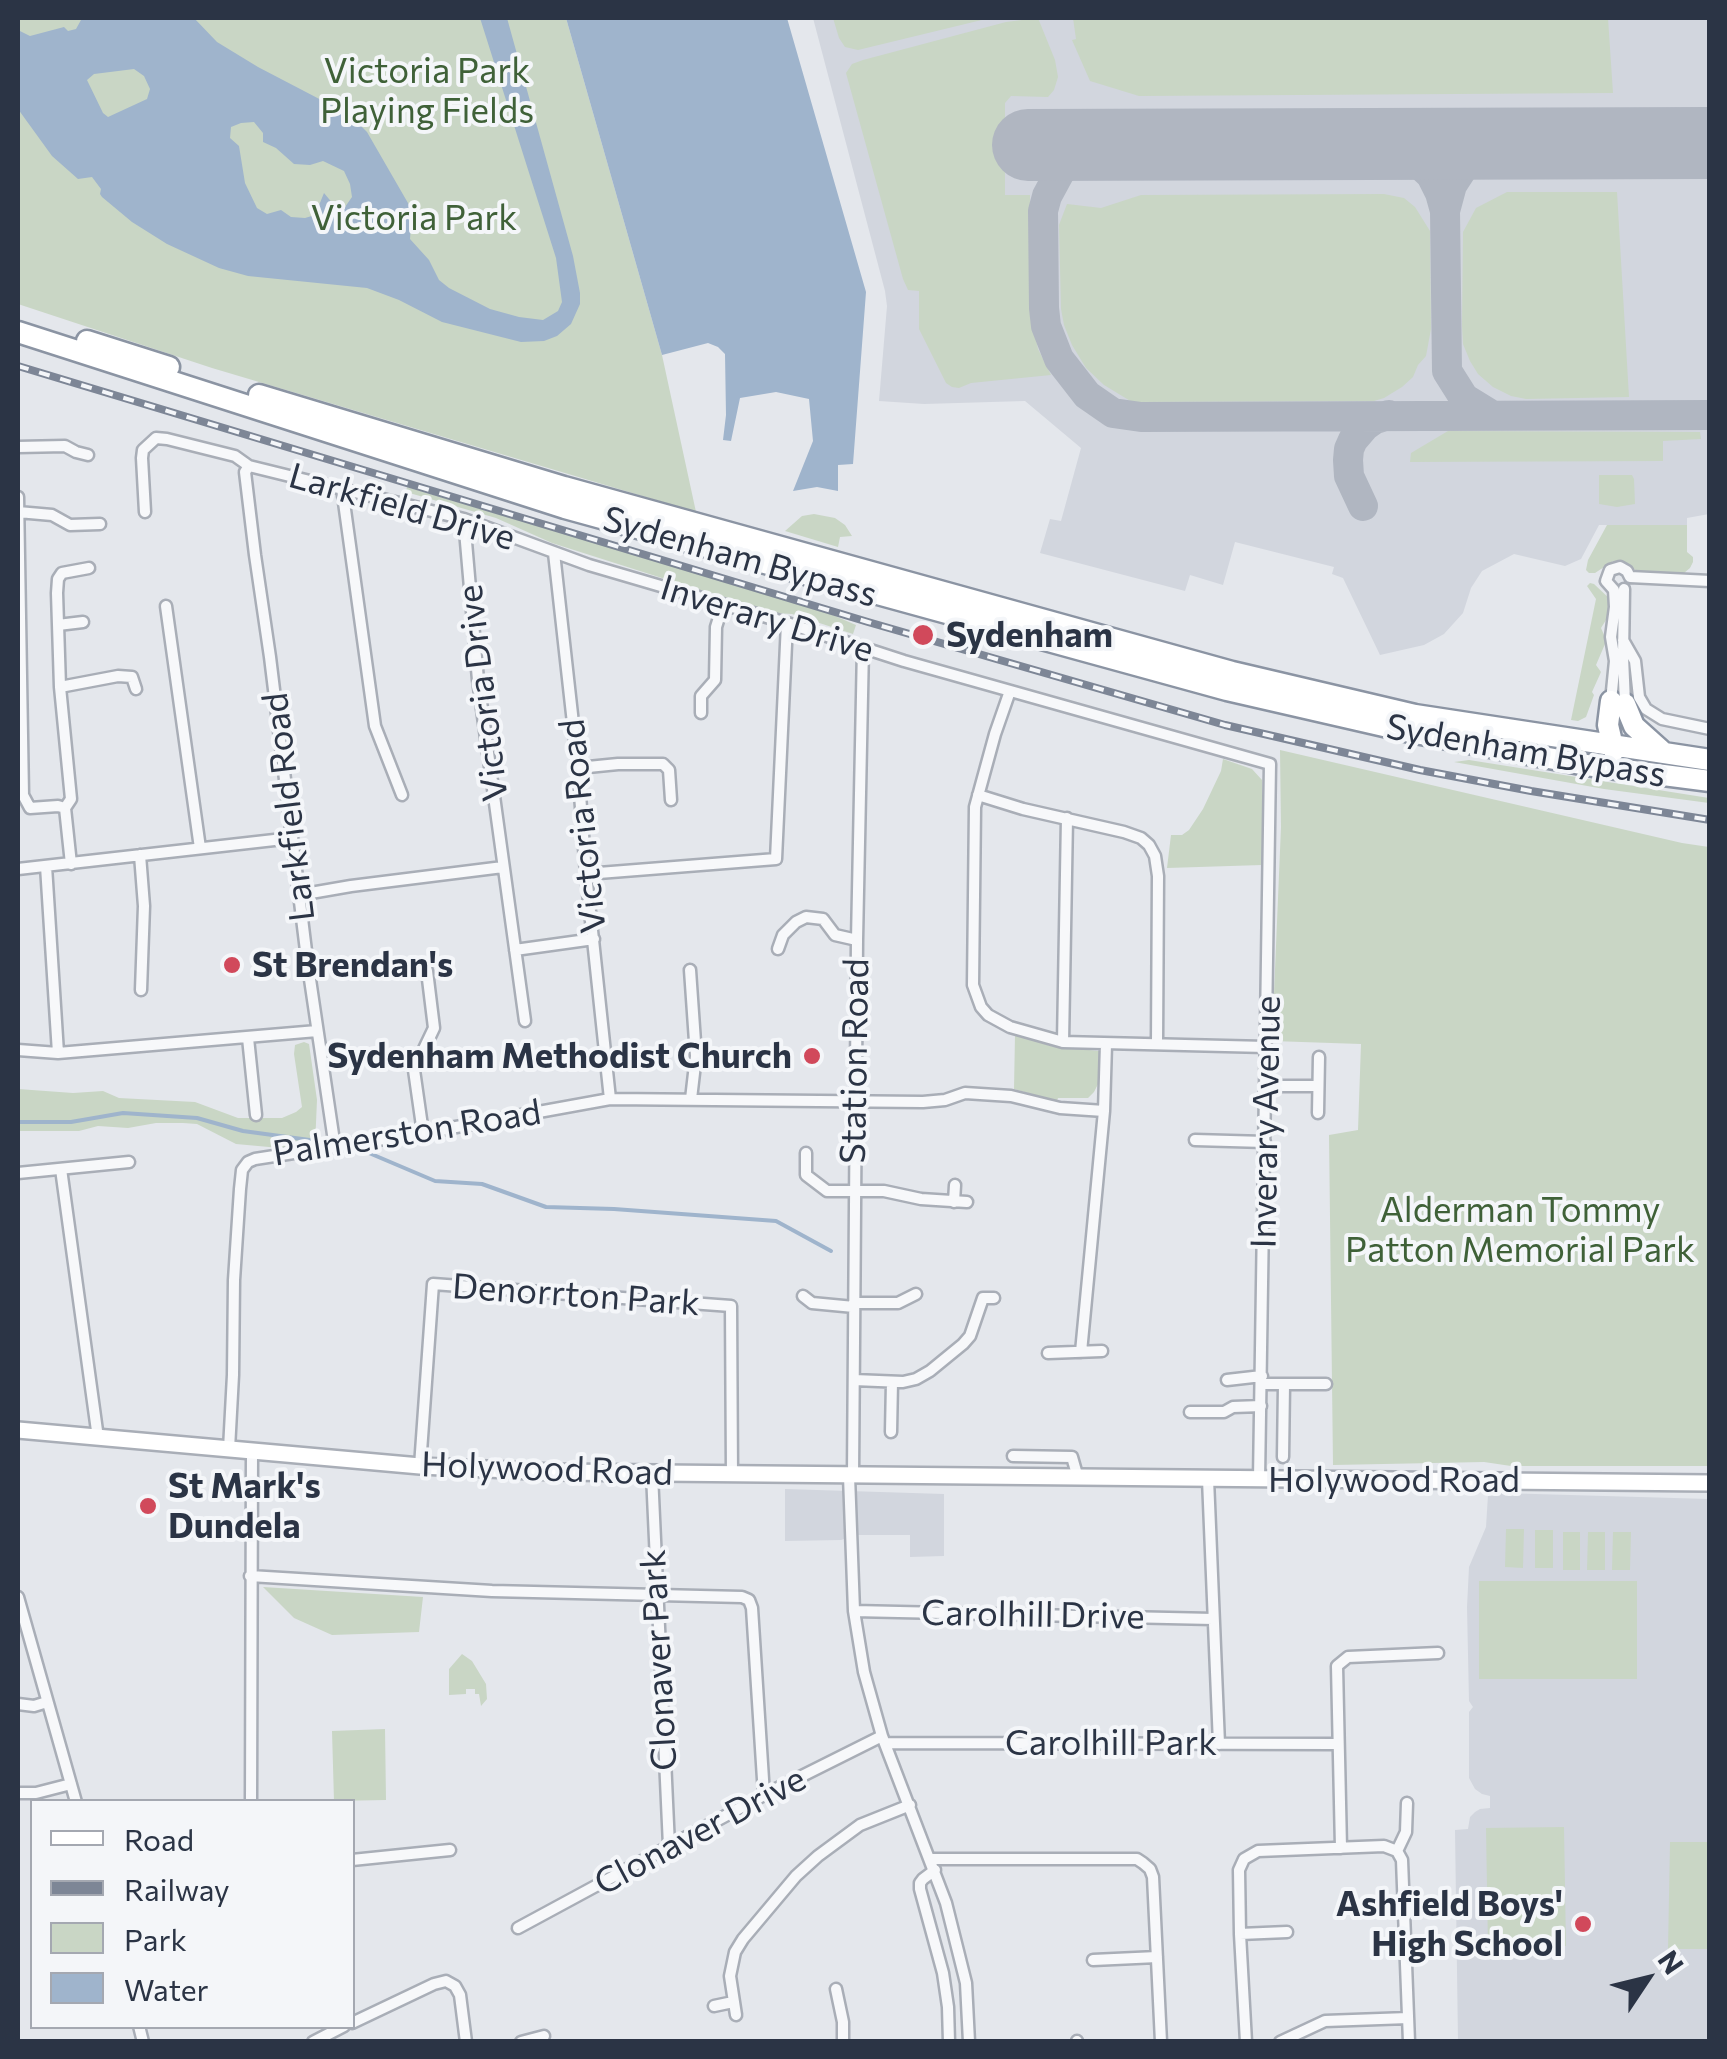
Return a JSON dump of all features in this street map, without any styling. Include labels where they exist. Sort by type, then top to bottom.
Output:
[{"type":"highway","name":"Sydenham Bypass","points":[[18,320],[446,453],[1232,672],[1415,714],[1710,760]]},
{"type":"highway","name":"Sydenham Bypass","points":[[18,332],[565,508],[1227,690],[1368,724],[1586,764],[1710,781]]},
{"type":"highway","points":[[1560,736],[1590,727],[1615,707]]},
{"type":"highway","points":[[1615,707],[1610,743],[1620,759],[1644,772]]},
{"type":"highway","points":[[1615,707],[1663,752]]},
{"type":"main road","name":"Holywood Road","points":[[18,1430],[420,1466],[652,1474],[1710,1483]]},
{"type":"street","name":"Larkfield Drive","points":[[145,512],[144,450],[156,438],[167,439],[235,456],[249,466],[464,519],[554,552]]},
{"type":"street","points":[[18,447],[65,446],[88,454]]},
{"type":"street","name":"Larkfield Road","points":[[249,466],[245,472],[335,1148]]},
{"type":"street","points":[[342,488],[375,726],[402,795]]},
{"type":"street","points":[[18,497],[23,796],[30,808],[65,808]]},
{"type":"street","points":[[18,512],[41,512],[70,525],[100,524]]},
{"type":"street","name":"Victoria Drive","points":[[464,519],[478,680],[524,1021]]},
{"type":"street","name":"Inverary Drive","points":[[554,552],[904,661],[1270,764]]},
{"type":"street","name":"Victoria Road","points":[[554,552],[610,1099]]},
{"type":"street","points":[[1615,707],[1611,637],[1619,590],[1629,584],[1630,577],[1620,567],[1610,570],[1606,581],[1619,590]]},
{"type":"street","points":[[71,864],[65,808],[71,799],[60,686],[58,579],[68,571],[88,568]]},
{"type":"street","points":[[1630,577],[1705,580]]},
{"type":"street","points":[[1615,707],[1623,640],[1619,590]]},
{"type":"street","points":[[700,713],[700,696],[715,680],[716,628],[723,605]]},
{"type":"street","points":[[166,606],[200,848]]},
{"type":"street","points":[[58,625],[83,622]]},
{"type":"street","points":[[586,874],[776,859],[786,623]]},
{"type":"street","points":[[1623,640],[1634,662],[1639,698],[1646,709],[1662,719],[1710,729]]},
{"type":"street","name":"Station Road","points":[[863,647],[851,1476],[854,1611],[864,1672],[884,1740],[954,1929],[966,1983],[970,2042]]},
{"type":"street","points":[[60,686],[132,676],[136,689]]},
{"type":"street","points":[[1010,691],[978,795],[974,821],[973,986],[988,1015],[1010,1027],[1063,1042],[1266,1047]]},
{"type":"street","points":[[578,768],[663,764],[669,770],[671,800]]},
{"type":"street","name":"Inverary Avenue","points":[[1259,1479],[1270,764]]},
{"type":"street","points":[[978,795],[1134,834],[1155,856],[1157,1043]]},
{"type":"street","points":[[1063,1042],[1066,818]]},
{"type":"street","points":[[18,868],[292,838]]},
{"type":"street","points":[[140,855],[144,906],[141,990]]},
{"type":"street","points":[[46,866],[58,1053]]},
{"type":"street","points":[[300,895],[504,867]]},
{"type":"street","points":[[778,949],[777,934],[812,917],[823,919],[840,938],[857,940]]},
{"type":"street","points":[[514,950],[594,939]]},
{"type":"street","points":[[690,970],[696,1056],[690,1098]]},
{"type":"street","points":[[423,1133],[414,1070],[434,1028],[426,971]]},
{"type":"street","points":[[18,1050],[58,1053],[318,1031]]},
{"type":"street","points":[[248,1038],[256,1115]]},
{"type":"street","points":[[1081,1352],[1104,1111],[1106,1044]]},
{"type":"street","points":[[1318,1114],[1319,1057]]},
{"type":"street","points":[[1266,1086],[1318,1086]]},
{"type":"street","name":"Palmerston Road","points":[[229,1450],[242,1170],[255,1158],[335,1148],[610,1099],[856,1102],[945,1100],[965,1093],[1104,1111]]},
{"type":"street","points":[[1195,1140],[1265,1142]]},
{"type":"street","points":[[806,1152],[806,1174],[827,1191],[890,1192],[967,1202]]},
{"type":"street","points":[[18,1173],[129,1162]]},
{"type":"street","points":[[61,1169],[98,1438]]},
{"type":"street","points":[[954,1202],[955,1186]]},
{"type":"street","points":[[1091,1249],[1105,1248]]},
{"type":"street","name":"Denorrton Park","points":[[420,1466],[433,1284],[731,1306],[732,1475]]},
{"type":"street","points":[[803,1296],[812,1304],[854,1305],[898,1304],[916,1294]]},
{"type":"street","points":[[854,1380],[916,1379],[946,1359],[970,1336],[983,1298],[994,1298]]},
{"type":"street","points":[[1048,1354],[1102,1351]]},
{"type":"street","points":[[1227,1380],[1326,1384]]},
{"type":"street","points":[[891,1432],[892,1382]]},
{"type":"street","points":[[1283,1457],[1284,1384]]},
{"type":"street","points":[[1190,1412],[1261,1406]]},
{"type":"street","points":[[251,1799],[252,1452]]},
{"type":"street","points":[[1013,1456],[1072,1457],[1078,1478]]},
{"type":"street","name":"Clonaver Park","points":[[652,1474],[669,1846]]},
{"type":"street","points":[[1208,1479],[1220,1744]]},
{"type":"street","points":[[250,1576],[492,1591],[750,1600],[764,1795]]},
{"type":"street","points":[[18,1597],[75,1799]]},
{"type":"street","name":"Carolhill Drive","points":[[854,1611],[1214,1619]]},
{"type":"street","points":[[1340,1848],[1335,1672],[1340,1662],[1353,1657],[1438,1653]]},
{"type":"street","points":[[18,1704],[34,1706],[47,1702]]},
{"type":"street","name":"Clonaver Drive","points":[[518,1928],[764,1795],[884,1740]]},
{"type":"street","name":"Carolhill Park","points":[[884,1740],[1337,1744]]},
{"type":"street","points":[[18,1793],[36,1793],[71,1784]]},
{"type":"street","points":[[1407,1803],[1406,1832],[1398,1850],[1402,1866],[1409,2042]]},
{"type":"street","points":[[736,2016],[730,1976],[735,1952],[743,1939],[818,1856],[860,1825],[910,1806]]},
{"type":"street","points":[[1246,2042],[1240,1870],[1248,1854],[1384,1846],[1398,1850]]},
{"type":"street","points":[[355,1860],[450,1850]]},
{"type":"street","points":[[948,2042],[943,1973],[920,1890],[920,1883],[933,1864],[1136,1860],[1144,1862],[1153,1877],[1161,2042]]},
{"type":"street","points":[[1240,1934],[1287,1932]]},
{"type":"street","points":[[1093,1960],[1157,1957]]},
{"type":"street","points":[[355,2021],[446,1981],[460,1995],[466,2042]]},
{"type":"street","points":[[836,1990],[843,2042]]},
{"type":"street","points":[[714,2006],[733,2002]]},
{"type":"street","points":[[1280,2042],[1325,2021],[1408,2018]]},
{"type":"street","points":[[314,2041],[338,2029]]},
{"type":"street","points":[[521,2042],[544,2036]]},
{"type":"shaded area","points":[[813,18],[1709,18],[1709,514],[1687,518],[1687,525],[1599,525],[1581,559],[1565,566],[1514,554],[1482,571],[1471,588],[1463,613],[1444,634],[1424,645],[1380,655],[1343,578],[1332,574],[1334,567],[1235,542],[1223,585],[1190,575],[1185,591],[1040,553],[1050,519],[1061,521],[1081,448],[1025,401],[879,401],[885,291]]},
{"type":"shaded area","points":[[785,1489],[944,1494],[944,1556],[910,1557],[910,1535],[785,1541]]},
{"type":"shaded area","points":[[1488,1495],[1709,1499],[1709,2041],[1458,2041],[1455,1830],[1468,1829],[1475,1812],[1490,1808],[1490,1796],[1475,1789],[1469,1778],[1469,1712],[1473,1707],[1469,1701],[1469,1567],[1486,1527]]},
{"type":"green space","name":"Victoria Park","points":[[18,18],[566,18],[662,355],[696,512],[212,368],[18,304]]},
{"type":"green space","points":[[833,18],[990,18],[858,50],[845,47]]},
{"type":"green space","points":[[1038,18],[1058,77],[1048,97],[1011,96],[1005,103],[1005,195],[1030,195],[1030,309],[1038,349],[1051,375],[952,387],[946,383],[919,329],[919,291],[908,290],[903,279],[846,73],[852,64],[863,60],[1006,22]]},
{"type":"green space","points":[[1073,18],[1608,18],[1613,93],[1139,96],[1090,81],[1072,40],[1076,39]]},
{"type":"green space","points":[[1507,192],[1617,192],[1629,397],[1511,396],[1493,387],[1470,361],[1463,344],[1462,326],[1463,232],[1476,208]]},
{"type":"green space","points":[[1384,194],[1404,198],[1415,207],[1430,231],[1431,329],[1426,356],[1413,377],[1384,398],[1132,402],[1086,368],[1072,345],[1061,309],[1059,225],[1067,204],[1101,208],[1141,195]]},
{"type":"green space","points":[[1448,431],[1700,432],[1701,439],[1663,441],[1663,461],[1410,462],[1411,453]]},
{"type":"green space","points":[[1599,475],[1632,475],[1635,504],[1599,504]]},
{"type":"green space","points":[[407,487],[821,610],[856,625],[853,634],[687,586],[552,543],[496,518],[406,492]]},
{"type":"green space","points":[[802,516],[835,518],[852,536],[840,537],[838,547],[785,531]]},
{"type":"green space","points":[[1607,525],[1687,525],[1687,552],[1693,562],[1684,573],[1638,572],[1627,563],[1613,561],[1589,573],[1588,560]]},
{"type":"green space","points":[[1590,583],[1611,600],[1611,612],[1601,628],[1608,644],[1596,665],[1601,672],[1586,717],[1578,721],[1571,720],[1596,599],[1587,586]]},
{"type":"green space","name":"Alderman Tommy Patton Memorial Park","points":[[1280,750],[1709,847],[1709,1466],[1511,1466],[1484,1462],[1333,1465],[1329,1135],[1358,1130],[1361,1044],[1272,1041],[1281,827]]},
{"type":"green space","points":[[1223,759],[1252,769],[1262,780],[1262,865],[1167,868],[1171,835],[1189,830],[1203,809]]},
{"type":"green space","points":[[1469,760],[1709,798],[1709,803],[1454,762]]},
{"type":"green space","points":[[1015,1035],[1051,1046],[1099,1051],[1099,1082],[1094,1092],[1088,1098],[1057,1101],[1014,1089]]},
{"type":"green space","points":[[309,1044],[317,1100],[315,1146],[236,1144],[197,1124],[183,1123],[18,1131],[18,1089],[103,1091],[119,1098],[195,1102],[238,1118],[282,1118],[302,1107],[294,1054],[295,1045]]},
{"type":"green space","points":[[1506,1529],[1524,1529],[1523,1568],[1505,1567]]},
{"type":"green space","points":[[1535,1530],[1553,1530],[1553,1568],[1535,1568]]},
{"type":"green space","points":[[1563,1532],[1580,1532],[1580,1570],[1563,1570]]},
{"type":"green space","points":[[1588,1532],[1605,1532],[1605,1570],[1587,1570]]},
{"type":"green space","points":[[1613,1532],[1631,1532],[1630,1570],[1612,1570]]},
{"type":"green space","points":[[1479,1581],[1637,1581],[1637,1679],[1479,1679]]},
{"type":"green space","points":[[263,1587],[423,1597],[419,1632],[332,1635],[294,1618]]},
{"type":"green space","points":[[462,1654],[472,1661],[486,1684],[487,1699],[481,1706],[475,1689],[449,1695],[449,1669]]},
{"type":"green space","points":[[385,1729],[386,1800],[334,1799],[332,1731]]},
{"type":"green space","points":[[1564,1827],[1566,1946],[1488,1948],[1486,1828]]},
{"type":"green space","points":[[1670,1842],[1709,1842],[1709,1949],[1668,1949]]},
{"type":"water","points":[[194,18],[217,42],[350,115],[367,132],[412,210],[410,239],[429,260],[439,280],[490,309],[543,320],[558,311],[562,302],[556,258],[480,18],[507,18],[573,256],[580,304],[571,324],[544,341],[521,342],[442,322],[367,288],[248,276],[219,268],[167,244],[102,197],[92,177],[78,179],[52,156],[18,109],[18,30],[30,36],[64,27],[68,31],[76,29],[81,20]],"holes":[[[134,69],[144,76],[150,89],[147,99],[108,117],[87,80],[94,74]],[[254,122],[263,133],[263,142],[294,164],[323,161],[344,171],[352,197],[345,207],[334,205],[324,193],[315,215],[305,218],[291,217],[281,210],[267,214],[257,208],[245,183],[239,146],[230,138],[231,127]]]},
{"type":"water","points":[[566,18],[787,18],[866,292],[853,464],[838,465],[838,491],[817,487],[793,491],[813,441],[809,399],[776,392],[740,398],[731,441],[723,440],[725,354],[708,343],[662,355]]},
{"type":"waterway","points":[[18,1122],[71,1122],[123,1113],[197,1118],[243,1131],[317,1141]]},
{"type":"waterway","points":[[369,1153],[435,1181],[482,1184],[546,1207],[776,1221],[831,1251]]},
{"type":"taxiway","points":[[1366,145],[1401,152],[1416,161],[1431,175],[1445,211],[1452,185],[1463,168],[1497,148],[1518,144]]},
{"type":"taxiway","points":[[1110,145],[1073,160],[1060,172],[1047,196],[1043,211],[1044,308],[1046,326],[1059,359],[1087,395],[1113,413],[1141,417],[1710,415]]},
{"type":"taxiway","points":[[1445,211],[1447,371],[1464,398],[1490,414]]},
{"type":"taxiway","points":[[1363,506],[1349,476],[1349,449],[1365,426],[1389,415]]},
{"type":"runway","points":[[1028,145],[1710,143]]},
{"type":"railway","points":[[18,366],[868,622],[1225,725],[1420,770],[1710,820]]},
{"type":"place","name":"Sydenham","points":[[923,635]]},
{"type":"place","name":"St Brendan's","points":[[232,965]]},
{"type":"place","name":"Sydenham Methodist Church","points":[[812,1056]]},
{"type":"place","name":"St Mark's Dundela","points":[[148,1506]]},
{"type":"place","name":"Ashfield Boys' High School","points":[[1583,1924]]},
{"type":"park label","name":"Victoria Park Playing Fields","points":[[427,91]]}]
